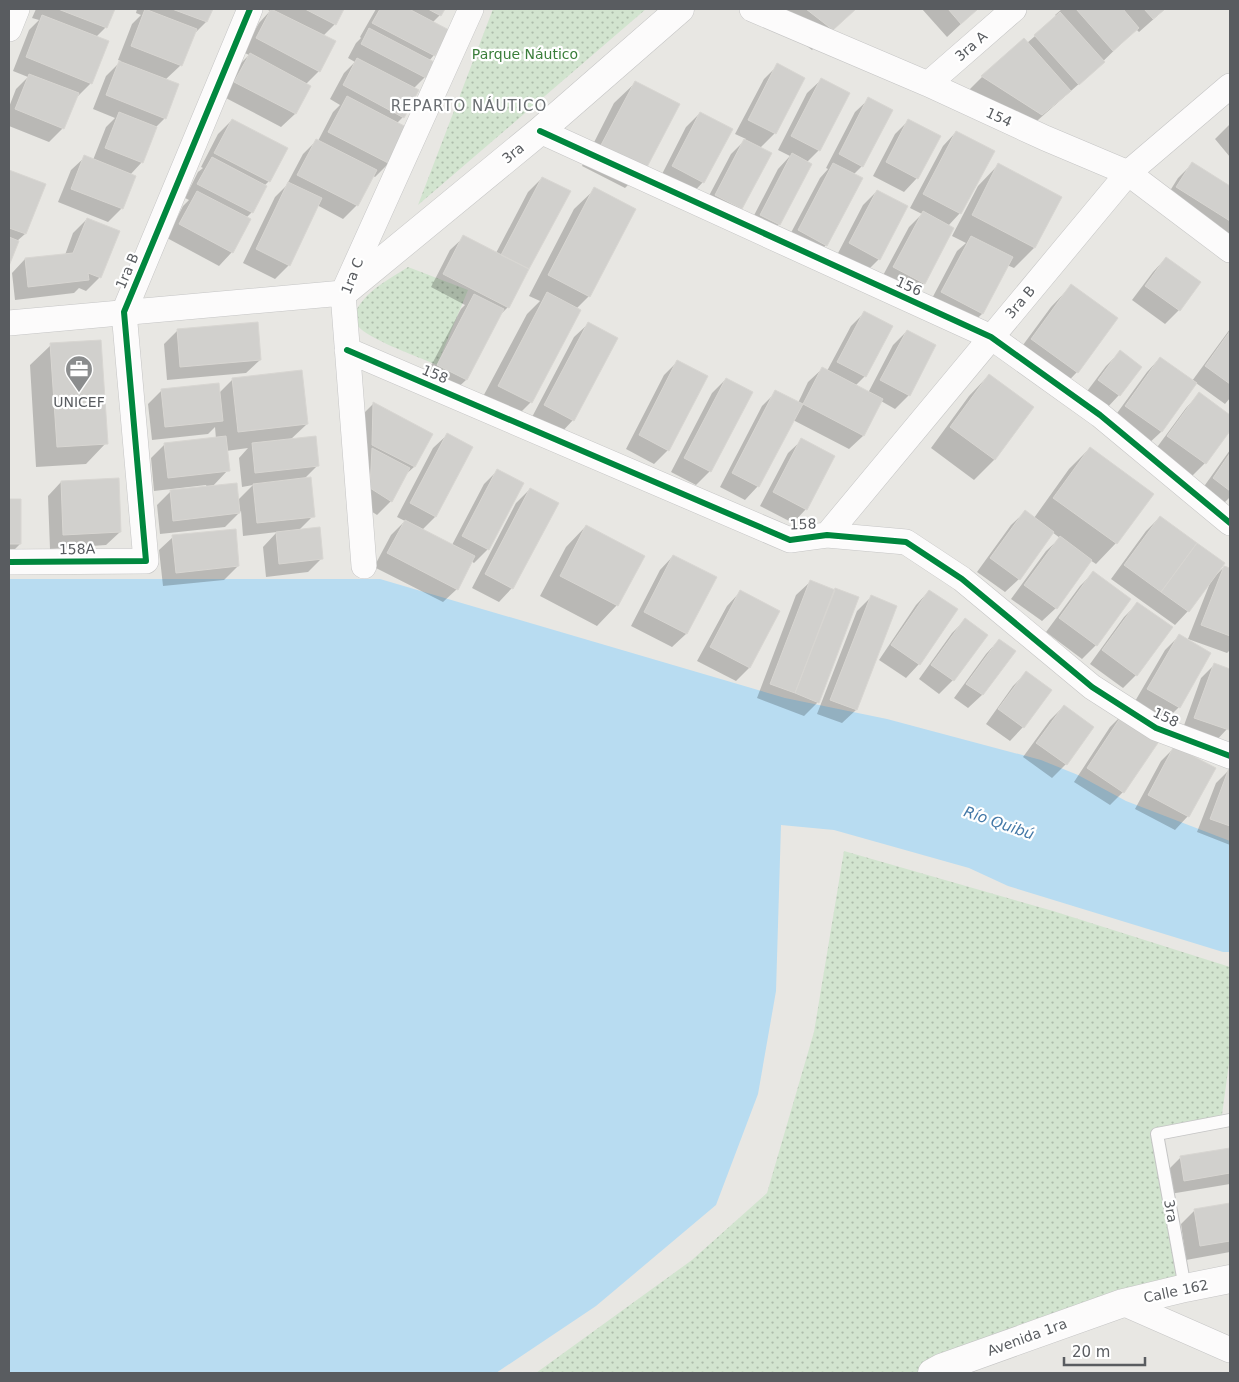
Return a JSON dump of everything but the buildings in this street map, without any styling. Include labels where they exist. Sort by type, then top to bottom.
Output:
[{"type":"street","points":[[9,28],[17,9]]},
{"type":"street","name":"1ra B","points":[[146,561],[124,312],[250,9]]},
{"type":"street","name":"1ra C","points":[[364,566],[343,293],[471,9]]},
{"type":"street","name":"3ra","points":[[343,293],[540,131],[680,9]]},
{"type":"street","name":"154","points":[[752,9],[928,84],[1045,138],[1128,173],[1230,250]]},
{"type":"street","name":"3ra A","points":[[928,84],[1014,9]]},
{"type":"street","name":"3ra B","points":[[827,535],[1128,173],[1230,86]]},
{"type":"street","name":"156","points":[[540,131],[991,337],[1100,415],[1230,523]]},
{"type":"street","points":[[9,323],[343,293]]},
{"type":"street","name":"158","points":[[347,350],[790,540],[827,535],[906,542],[962,579],[1092,687],[1156,728],[1230,756]]},
{"type":"street","name":"158A","points":[[9,562],[146,561]]},
{"type":"street","name":"Calle 162","points":[[1122,1303],[1230,1280]]},
{"type":"street","points":[[1122,1303],[1230,1350]]},
{"type":"street","name":"Avenida 1ra","points":[[932,1373],[941,1368],[1122,1303]]},
{"type":"lane","name":"3ra","points":[[1186,1288],[1158,1134],[1230,1120]]},
{"type":"green space","name":"Parque Náutico","points":[[493,9],[646,9],[418,205]]},
{"type":"green space","points":[[408,267],[468,290],[437,365],[380,341],[360,329],[356,323],[355,314],[364,299],[379,286]]},
{"type":"green space","points":[[844,851],[1053,911],[1230,967],[1230,1056],[1221,1122],[1158,1134],[1185,1288],[932,1373],[536,1373],[692,1260],[767,1193],[814,1032]]},
{"type":"water","name":"Río Quibú","points":[[9,579],[380,579],[785,698],[887,719],[1041,760],[1078,775],[1126,801],[1230,841],[1230,952],[1223,952],[1008,886],[969,868],[834,830],[781,825],[776,991],[758,1094],[716,1205],[596,1306],[496,1373],[9,1373]]},
{"type":"cycle path","points":[[9,562],[146,561],[124,312],[250,9]]},
{"type":"cycle path","points":[[540,131],[991,337],[1100,415],[1230,523]]},
{"type":"cycle path","points":[[347,350],[790,540],[827,535],[906,542],[962,579],[1092,687],[1156,728],[1230,756]]},
{"type":"place","name":"UNICEF","points":[[79,393]]},
{"type":"district","name":"REPARTO NÁUTICO","points":[[469,106]]}]
